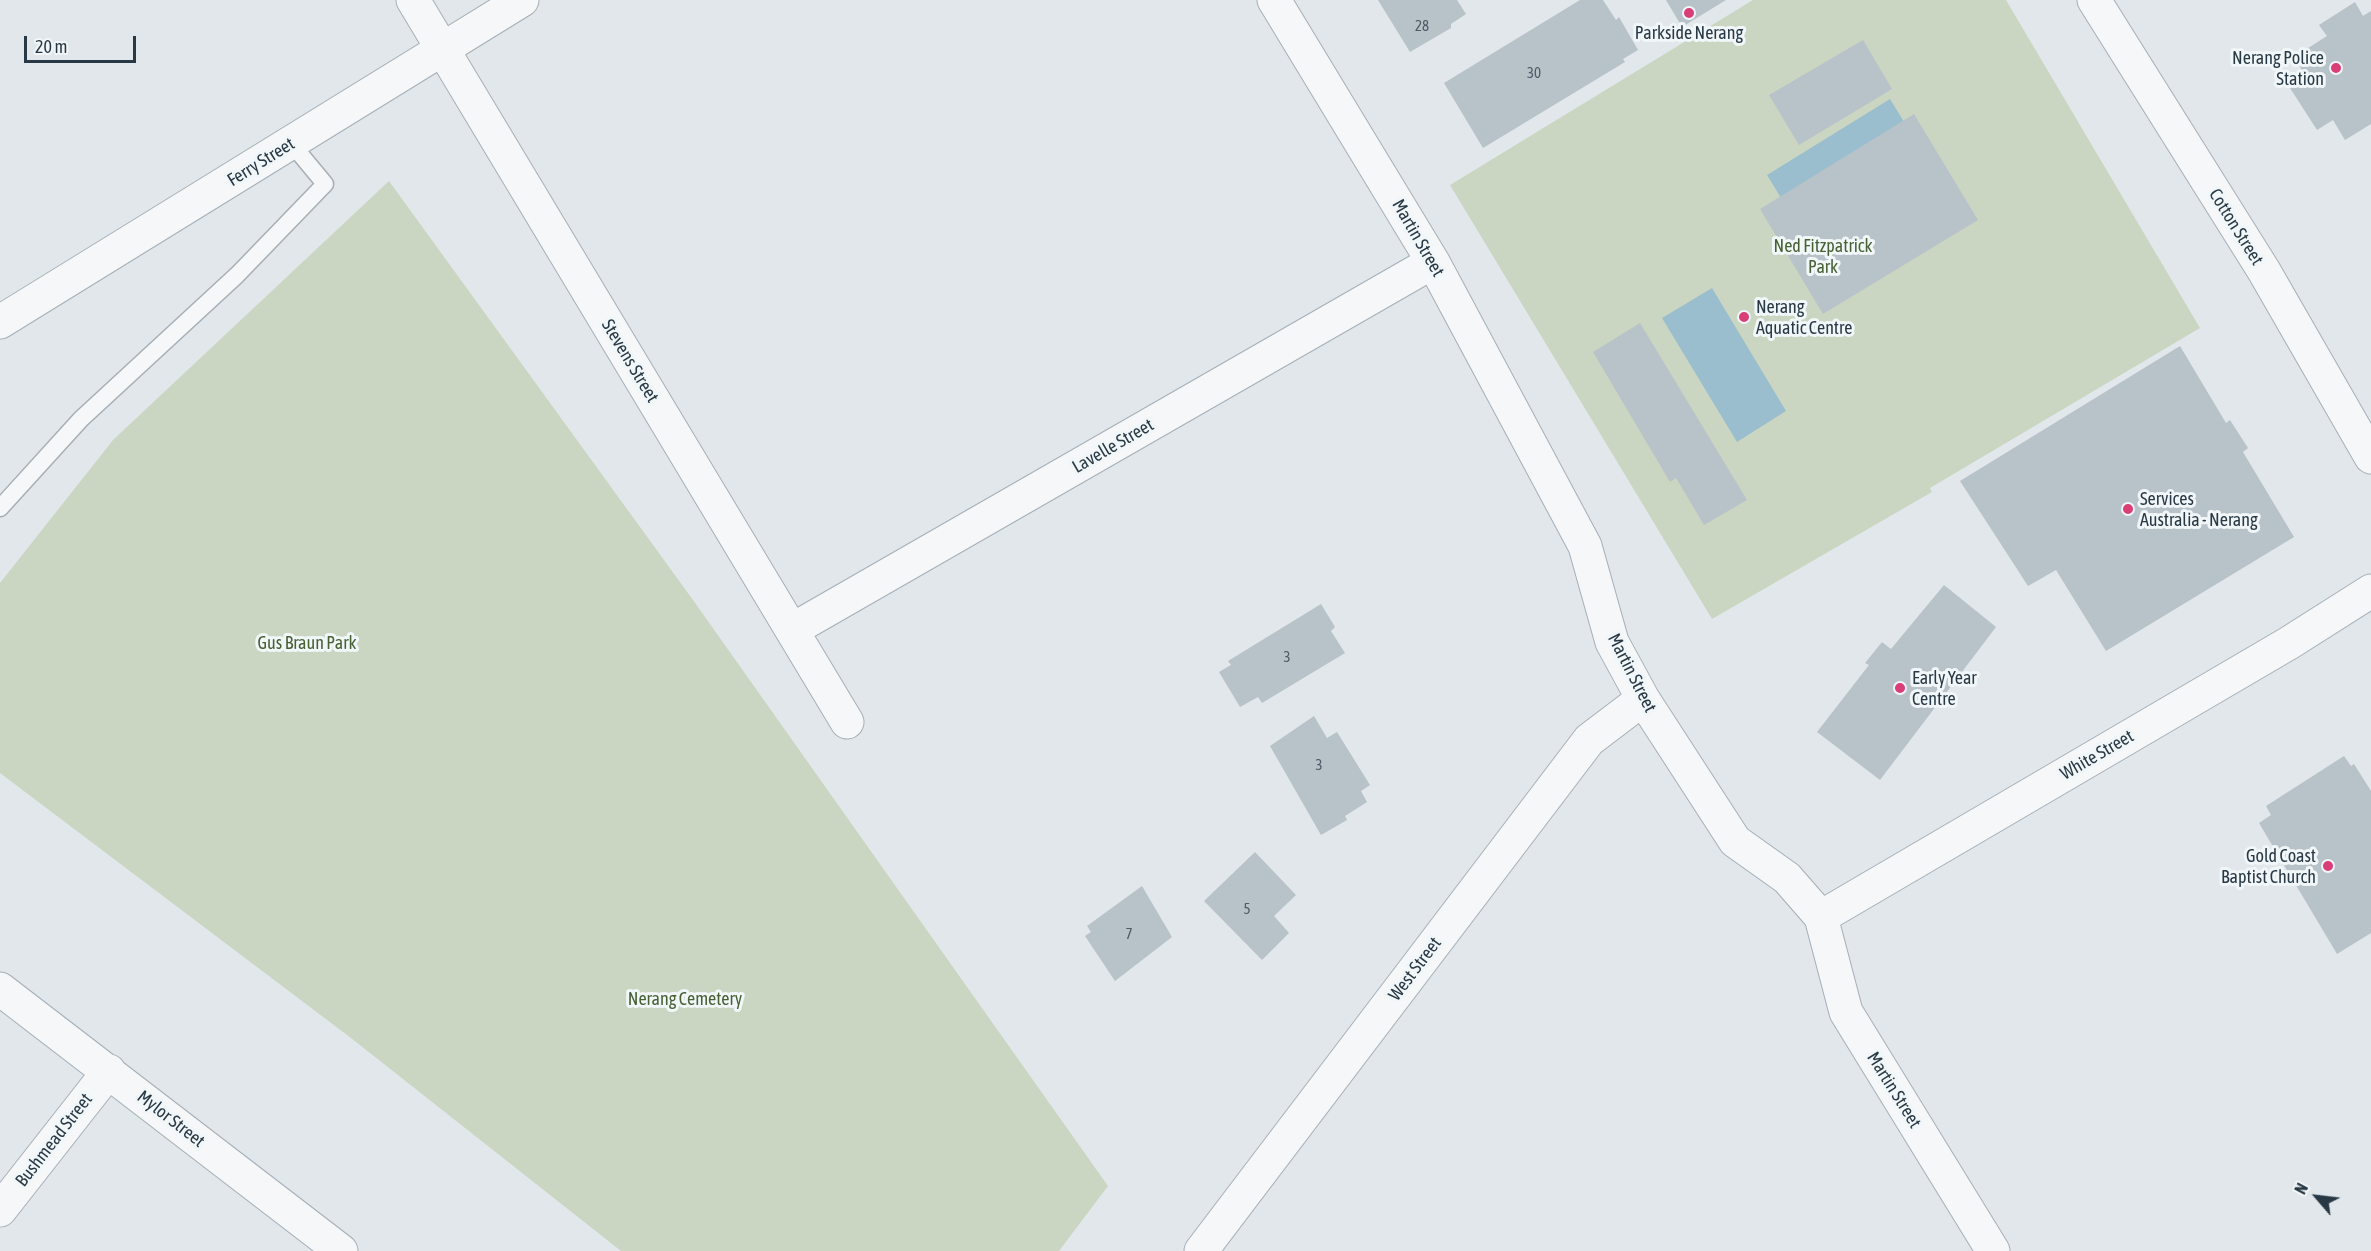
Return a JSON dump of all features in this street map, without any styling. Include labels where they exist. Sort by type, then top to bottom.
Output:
[{"type":"street","name":"Stevens Street","points":[[413,0],[847,722]]},
{"type":"street","name":"Ferry Street","points":[[0,322],[522,0]]},
{"type":"street","name":"Martin Street","points":[[1274,0],[1433,262],[1585,546],[1612,642],[1643,699],[1735,841],[1787,878],[1821,917],[1846,1012],[1993,1251]]},
{"type":"street","name":"Cotton Street","points":[[2094,0],[2264,271],[2371,457]]},
{"type":"street","name":"Lavelle Street","points":[[792,630],[1433,262]]},
{"type":"street","name":"White Street","points":[[1821,917],[2289,643],[2371,591]]},
{"type":"street","name":"West Street","points":[[1201,1251],[1589,740],[1643,699]]},
{"type":"street","name":"Mylor Street","points":[[0,989],[341,1251]]},
{"type":"street","name":"Bushmead Street","points":[[0,1210],[108,1071]]},
{"type":"lane","points":[[0,508],[81,419],[237,275],[325,184],[291,143]]},
{"type":"green space","name":"Ned Fitzpatrick Park","points":[[1753,0],[2006,0],[2200,328],[1930,488],[1932,492],[1712,619],[1450,185]]},
{"type":"green space","points":[[389,181],[693,600],[1108,1186],[1059,1251],[621,1251],[351,1038],[0,773],[0,583],[113,440]]},
{"type":"water","points":[[1890,99],[1965,221],[1842,298],[1767,175]]},
{"type":"water","points":[[1712,288],[1786,411],[1737,442],[1662,318]]},
{"type":"building","points":[[1378,0],[1457,0],[1466,14],[1451,24],[1451,28],[1410,52]]},
{"type":"building","points":[[1580,0],[1603,0],[1616,20],[1619,17],[1638,50],[1623,59],[1625,62],[1483,148],[1444,83]]},
{"type":"building","name":"Parkside Nerang","points":[[1666,0],[1726,0],[1682,27]]},
{"type":"building","name":"Nerang Police Station","points":[[2355,2],[2363,16],[2371,11],[2371,124],[2345,140],[2333,120],[2317,130],[2290,88],[2307,78],[2294,57],[2327,36],[2319,25]]},
{"type":"building","points":[[1863,40],[1892,89],[1799,145],[1769,95]]},
{"type":"building","points":[[1914,114],[1978,220],[1823,314],[1760,209]]},
{"type":"building","points":[[1640,323],[1747,500],[1704,525],[1676,478],[1670,482],[1593,352]]},
{"type":"building","name":"Services Australia - Nerang","points":[[2180,346],[2226,423],[2230,420],[2248,448],[2243,452],[2294,537],[2106,651],[2056,570],[2028,586],[1960,481]]},
{"type":"building","name":"Early Year Centre","points":[[1944,585],[1996,627],[1880,780],[1817,732],[1869,665],[1865,663],[1882,642],[1891,649]]},
{"type":"building","points":[[1321,604],[1335,627],[1331,631],[1345,653],[1262,703],[1258,697],[1240,707],[1219,672],[1231,665],[1228,661]]},
{"type":"building","points":[[1314,716],[1327,738],[1337,732],[1370,785],[1361,791],[1367,802],[1345,816],[1347,820],[1321,835],[1270,746]]},
{"type":"building","name":"Gold Coast Baptist Church","points":[[2344,756],[2351,766],[2354,764],[2371,791],[2371,933],[2337,954],[2259,823],[2271,815],[2266,806]]},
{"type":"building","points":[[1255,852],[1296,895],[1274,916],[1289,933],[1262,960],[1204,901]]},
{"type":"building","points":[[1142,886],[1172,937],[1115,981],[1085,936],[1091,932],[1087,926]]},
{"type":"place","name":"Parkside Nerang","points":[[1689,13]]},
{"type":"place","name":"Nerang Police Station","points":[[2336,68]]},
{"type":"place","name":"Nerang Aquatic Centre","points":[[1744,317]]},
{"type":"place","name":"Services Australia - Nerang","points":[[2128,509]]},
{"type":"place","name":"Early Year Centre","points":[[1900,688]]},
{"type":"place","name":"Gold Coast Baptist Church","points":[[2328,866]]},
{"type":"park label","name":"Gus Braun Park","points":[[307,643]]},
{"type":"park label","name":"Nerang Cemetery","points":[[685,999]]}]
